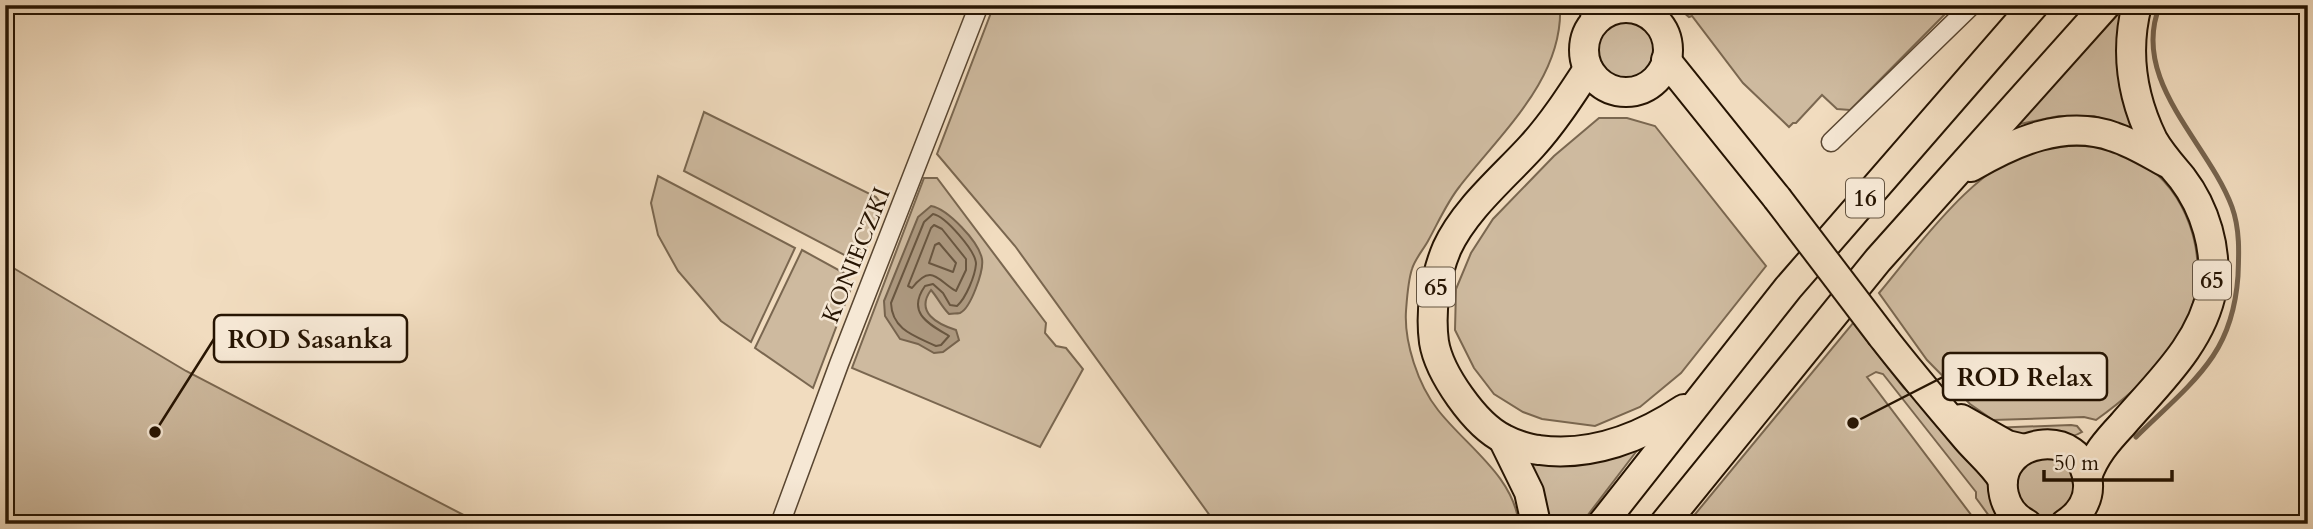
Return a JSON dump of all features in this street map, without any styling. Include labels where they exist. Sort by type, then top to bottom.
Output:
[{"type":"main road","name":"16","points":[[1602,524],[1788,288],[2034,5]]},
{"type":"main road","name":"16","points":[[1664,524],[1835,312],[2106,5]]},
{"type":"main road","points":[[2137,5],[2130,60],[2136,92],[2154,141],[2169,164]]},
{"type":"main road","name":"65","points":[[1536,524],[1529,492],[1503,439],[1473,412],[1447,375],[1435,345],[1432,317],[1437,285],[1447,248],[1475,206],[1534,144],[1588,69],[1583,47],[1594,14],[1628,6],[1642,10],[1662,27],[1667,39],[1667,60],[1777,198],[1914,378],[1996,468],[2003,480],[2007,503],[2013,514],[2027,524]]},
{"type":"main road","points":[[1588,69],[1598,82],[1610,89],[1636,91],[1648,86],[1659,76],[1667,60]]},
{"type":"main road","name":"65","points":[[1648,86],[1728,135]]},
{"type":"main road","points":[[1534,144],[1610,89]]},
{"type":"main road","name":"65","points":[[1940,405],[2007,445],[2024,449],[2044,444],[2064,447],[2094,432],[2153,389],[2196,334],[2212,289],[2212,252],[2203,215],[2194,196],[2169,164],[2130,143],[2111,135],[2088,131],[2055,132],[2025,139],[1953,177]]},
{"type":"main road","points":[[2070,522],[2086,501],[2087,477],[2092,463],[2153,389]]},
{"type":"main road","points":[[1503,439],[1537,450],[1555,451],[1607,445],[1661,425],[1703,397]]},
{"type":"main road","points":[[2064,447],[2079,460],[2087,477]]},
{"type":"main road","points":[[2003,480],[2010,462],[2024,449]]},
{"type":"street","name":"KONIECZKI","points":[[780,524],[978,5]]},
{"type":"street","points":[[1831,142],[1972,5]]},
{"type":"shaded area","points":[[994,5],[1560,5],[1559,32],[1552,57],[1541,80],[1511,125],[1451,199],[1413,265],[1407,301],[1407,336],[1424,388],[1438,410],[1498,476],[1515,507],[1519,524],[1216,524],[1015,246],[937,154]]},
{"type":"shaded area","points":[[1675,5],[1954,5],[1850,110],[1837,109],[1822,95],[1789,127],[1743,83],[1692,16],[1689,17]]},
{"type":"shaded area","points":[[2123,8],[2137,130],[2094,116],[2059,116],[2015,125]]},
{"type":"shaded area","points":[[1626,21],[1647,30],[1656,51],[1647,72],[1626,81],[1605,72],[1596,51],[1605,30]]},
{"type":"shaded area","points":[[704,112],[876,197],[883,206],[864,253],[852,259],[684,171]]},
{"type":"shaded area","points":[[1599,118],[1627,118],[1655,126],[1766,266],[1681,373],[1640,407],[1595,426],[1542,419],[1523,412],[1494,394],[1474,368],[1455,330],[1456,289],[1471,253],[1493,219],[1554,156]]},
{"type":"shaded area","points":[[2087,144],[2136,159],[2158,175],[2182,207],[2195,244],[2197,264],[2197,284],[2187,321],[2155,369],[2126,397],[2096,420],[2084,417],[1993,420],[1970,404],[1927,360],[1879,293],[1952,207],[1996,168],[2043,146]]},
{"type":"shaded area","points":[[658,176],[795,248],[751,342],[721,321],[678,271],[658,235],[651,203]]},
{"type":"shaded area","points":[[924,178],[937,178],[1046,323],[1045,333],[1056,346],[1066,348],[1083,369],[1040,447],[852,368]]},
{"type":"shaded area","points":[[802,250],[844,273],[851,288],[813,388],[755,348]]},
{"type":"shaded area","points":[[5,263],[186,371],[481,524],[5,524]]},
{"type":"shaded area","points":[[1853,323],[1904,388],[1983,463],[2008,524],[1995,524],[1976,498],[1976,492],[1883,374],[1876,372],[1867,377],[1978,524],[1687,524]]},
{"type":"shaded area","points":[[2077,426],[2082,432],[2073,436],[2050,438],[1990,428]]},
{"type":"shaded area","points":[[1642,444],[1581,524],[1547,524],[1521,451]]},
{"type":"shaded area","points":[[2045,457],[2066,466],[2075,487],[2066,508],[2045,517],[2024,508],[2015,487],[2024,466]]},
{"type":"water","points":[[931,206],[946,213],[962,227],[982,259],[976,288],[960,313],[949,314],[931,290],[925,305],[927,311],[936,321],[956,330],[959,340],[943,352],[934,353],[918,344],[900,339],[885,316],[884,301],[918,217]]},
{"type":"waterway","points":[[2136,437],[2187,388],[2213,356],[2231,318],[2238,276],[2238,232],[2232,207],[2221,183],[2175,110],[2155,59],[2153,33],[2160,5]]},
{"type":"place","name":"ROD Relax","points":[[1853,423]]},
{"type":"place","name":"ROD Sasanka","points":[[155,432]]}]
